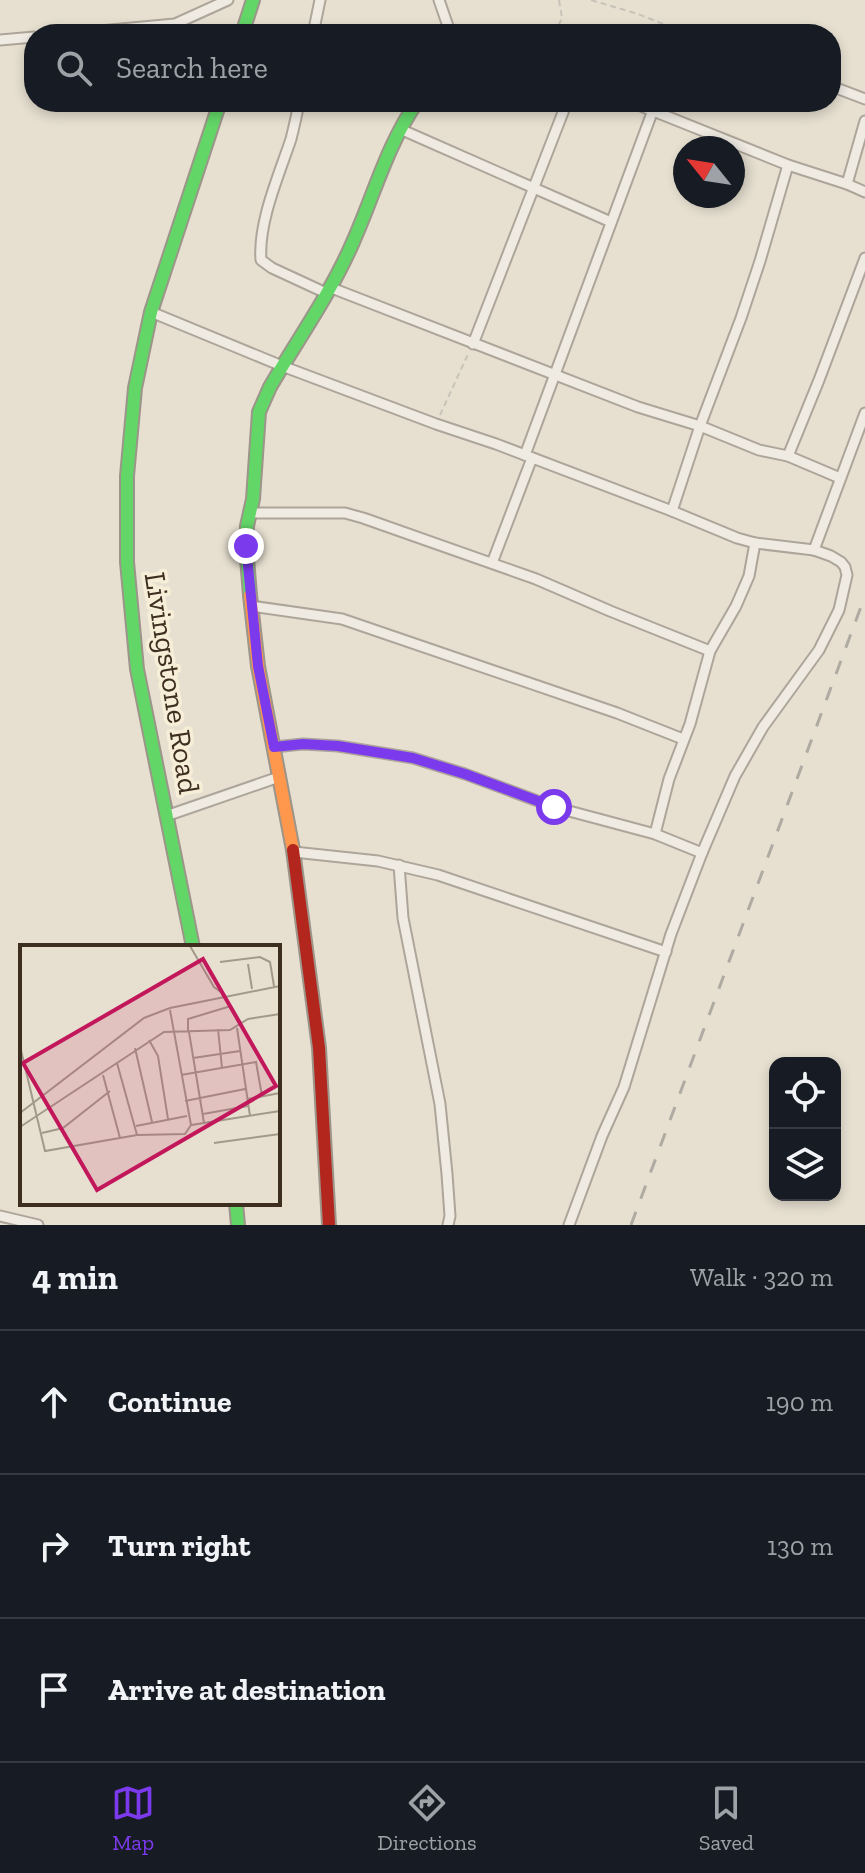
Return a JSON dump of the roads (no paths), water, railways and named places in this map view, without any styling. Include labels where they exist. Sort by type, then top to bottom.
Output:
[{"type":"main road","points":[[245,24],[253,0]]},
{"type":"main road","name":"Livingstone Road","points":[[193,945],[137,669],[127,562],[127,476],[134,402],[151,312],[217,112]]},
{"type":"main road","points":[[329,1225],[319,1048],[294,852],[258,666],[246,546],[259,412],[269,386],[351,247],[400,129],[411,112]]},
{"type":"main road","points":[[236,1205],[238,1225]]},
{"type":"street","points":[[175,24],[228,0]]},
{"type":"street","points":[[315,24],[320,0]]},
{"type":"street","points":[[439,0],[446,24]]},
{"type":"street","points":[[0,40],[24,38]]},
{"type":"street","points":[[841,90],[865,99]]},
{"type":"street","points":[[297,112],[265,222],[261,260],[272,268],[638,407],[700,426],[759,450],[788,456],[840,478]]},
{"type":"street","points":[[473,344],[563,112]]},
{"type":"street","points":[[492,563],[554,374],[652,112]]},
{"type":"street","points":[[668,112],[788,165],[865,192]]},
{"type":"street","points":[[847,184],[865,121]]},
{"type":"street","points":[[400,129],[611,222]]},
{"type":"street","points":[[672,511],[756,276],[788,165]]},
{"type":"street","points":[[788,456],[865,258]]},
{"type":"street","points":[[151,312],[282,366],[529,456],[737,538],[814,550],[831,556],[845,567],[847,575],[839,610],[819,650],[763,727],[735,776],[702,853],[671,934],[624,1087],[569,1225]]},
{"type":"street","points":[[814,550],[865,413]]},
{"type":"street","points":[[250,513],[345,513],[536,579],[710,651]]},
{"type":"street","points":[[655,834],[669,779],[690,724],[710,651],[749,576],[755,543]]},
{"type":"street","points":[[251,606],[342,619],[617,713],[683,739]]},
{"type":"street","points":[[274,747],[303,744],[338,746],[413,758],[554,807],[655,834],[702,853]]},
{"type":"street","points":[[166,816],[279,777]]},
{"type":"street","points":[[294,852],[350,857],[438,875],[666,952]]},
{"type":"street","points":[[399,865],[403,918],[440,1104],[450,1216],[448,1225]]},
{"type":"street","points":[[0,1216],[38,1225]]},
{"type":"railway","points":[[631,1225],[865,596]]}]
